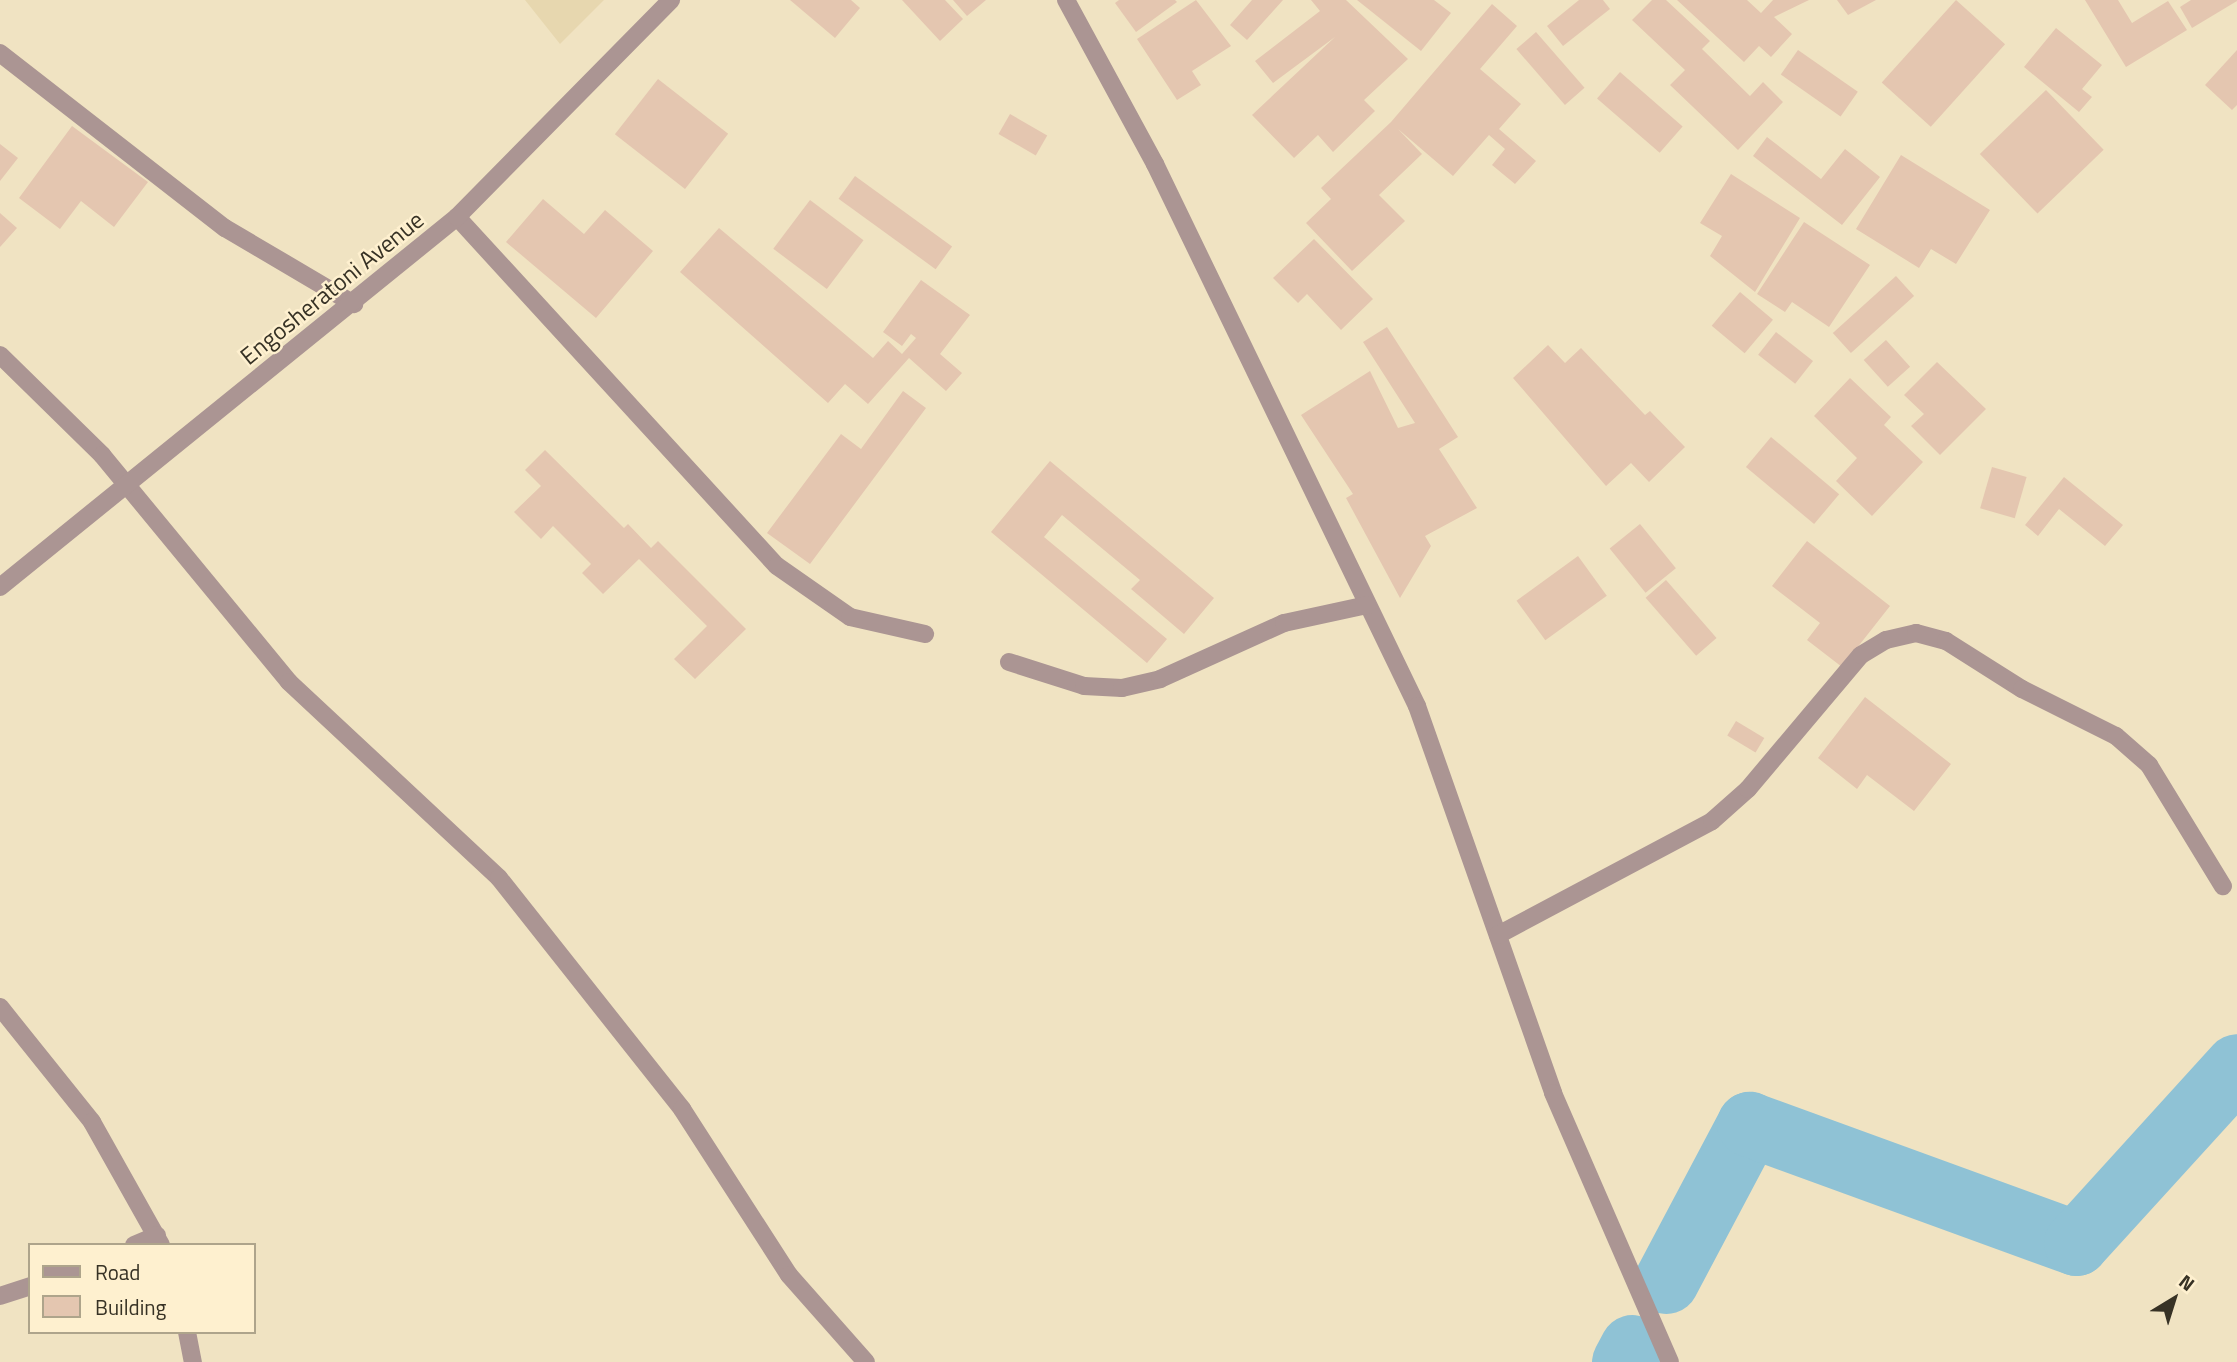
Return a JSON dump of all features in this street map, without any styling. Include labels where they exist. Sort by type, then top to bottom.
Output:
[{"type":"street","name":"Engosheratoni Avenue","points":[[0,587],[129,487],[457,217],[671,0]]},
{"type":"street","points":[[1066,0],[1155,164],[1367,605],[1453,793],[1498,935],[1553,1093],[1670,1362]]},
{"type":"street","points":[[0,53],[225,228],[354,304]]},
{"type":"street","points":[[457,217],[777,566],[850,617],[925,635]]},
{"type":"street","points":[[0,355],[129,487],[289,682],[424,802],[526,909],[714,1152],[789,1275],[866,1362]]},
{"type":"street","points":[[1009,662],[1084,686],[1122,688],[1160,679],[1284,623],[1367,605]]},
{"type":"street","points":[[1498,935],[1712,821],[1748,789],[1861,655],[1886,640],[1916,633],[1946,641],[2022,689],[2116,736],[2149,765],[2224,886]]},
{"type":"street","points":[[0,1007],[92,1122],[159,1240]]},
{"type":"street","points":[[0,1296],[28,1287]]},
{"type":"street","points":[[187,1334],[193,1362]]},
{"type":"shaded area","points":[[525,0],[604,0],[560,44]]},
{"type":"building","points":[[790,0],[851,0],[860,8],[835,38]]},
{"type":"building","points":[[902,0],[945,0],[963,19],[940,41]]},
{"type":"building","points":[[953,0],[986,0],[967,16]]},
{"type":"building","points":[[1119,0],[1177,2],[1136,32],[1115,3]]},
{"type":"building","points":[[1196,0],[1231,46],[1192,71],[1201,85],[1177,100],[1137,39]]},
{"type":"building","points":[[1252,0],[1283,0],[1247,40],[1230,25]]},
{"type":"building","points":[[1311,0],[1346,0],[1408,59],[1364,100],[1375,111],[1333,152],[1318,135],[1294,158],[1252,115],[1335,37],[1273,83],[1255,61],[1320,11]]},
{"type":"building","points":[[1357,0],[1434,0],[1451,13],[1421,51]]},
{"type":"building","points":[[1579,0],[1603,0],[1610,9],[1563,46],[1547,26]]},
{"type":"building","points":[[1652,0],[1666,0],[1710,41],[1702,49],[1750,96],[1763,82],[1783,102],[1738,150],[1670,85],[1685,70],[1632,20]]},
{"type":"building","points":[[1677,0],[1747,0],[1761,13],[1773,0],[1809,0],[1774,17],[1792,34],[1771,57],[1759,46],[1744,62]]},
{"type":"building","points":[[1837,0],[1876,0],[1848,15]]},
{"type":"building","points":[[1956,0],[2005,44],[1931,127],[1882,82]]},
{"type":"building","points":[[2085,0],[2118,0],[2132,23],[2168,1],[2187,30],[2126,67]]},
{"type":"building","points":[[2191,0],[2237,1],[2192,28],[2180,7]]},
{"type":"building","points":[[1492,4],[1517,26],[1480,69],[1521,104],[1499,129],[1536,161],[1515,184],[1492,165],[1505,149],[1489,135],[1453,176],[1398,129],[1422,154],[1379,195],[1405,221],[1352,271],[1306,223],[1331,199],[1321,188],[1391,122]]},
{"type":"building","points":[[2056,28],[2102,65],[2082,89],[2092,97],[2079,112],[2024,67]]},
{"type":"building","points":[[1536,32],[1585,88],[1565,105],[1516,49]]},
{"type":"building","points":[[1798,50],[1858,92],[1841,116],[1781,75]]},
{"type":"building","points":[[2237,50],[2237,105],[2232,110],[2205,85]]},
{"type":"building","points":[[1620,72],[1683,126],[1660,153],[1597,98]]},
{"type":"building","points":[[658,79],[728,134],[685,189],[615,134]]},
{"type":"building","points":[[2046,90],[2104,150],[2037,214],[1980,154]]},
{"type":"building","points":[[1010,114],[1047,135],[1036,155],[998,134]]},
{"type":"building","points":[[72,126],[148,182],[114,227],[81,201],[60,229],[19,198]]},
{"type":"building","points":[[1767,137],[1821,179],[1845,149],[1880,177],[1842,225],[1753,156]]},
{"type":"building","points":[[0,144],[18,158],[0,181]]},
{"type":"building","points":[[1901,155],[1990,210],[1956,264],[1931,249],[1919,268],[1856,229]]},
{"type":"building","points":[[1731,174],[1800,218],[1755,292],[1710,256],[1722,236],[1700,223]]},
{"type":"building","points":[[855,176],[952,247],[936,269],[839,199]]},
{"type":"building","points":[[543,199],[584,234],[605,210],[653,251],[596,318],[506,242]]},
{"type":"building","points":[[810,200],[864,240],[827,289],[773,249]]},
{"type":"building","points":[[0,213],[17,228],[0,247]]},
{"type":"building","points":[[1804,222],[1870,265],[1829,327],[1792,302],[1785,312],[1757,294]]},
{"type":"building","points":[[719,228],[873,358],[888,341],[902,354],[916,338],[911,334],[902,346],[883,332],[921,280],[970,315],[940,354],[962,373],[946,391],[909,358],[868,404],[845,384],[828,403],[680,272]]},
{"type":"building","points":[[1314,239],[1373,299],[1341,330],[1307,294],[1298,303],[1273,278]]},
{"type":"building","points":[[1896,276],[1914,296],[1851,353],[1833,333]]},
{"type":"building","points":[[1740,292],[1773,320],[1745,353],[1712,326]]},
{"type":"building","points":[[1387,327],[1458,437],[1439,449],[1477,508],[1425,536],[1431,546],[1400,598],[1346,498],[1353,494],[1301,415],[1370,371],[1398,428],[1415,423],[1363,342]]},
{"type":"building","points":[[1776,332],[1813,361],[1795,384],[1758,355]]},
{"type":"building","points":[[1886,340],[1910,367],[1888,387],[1864,360]]},
{"type":"building","points":[[1548,345],[1565,363],[1581,348],[1645,415],[1650,411],[1685,447],[1649,482],[1631,463],[1606,486],[1513,378]]},
{"type":"building","points":[[1937,362],[1986,409],[1940,455],[1911,426],[1924,414],[1904,395]]},
{"type":"building","points":[[1850,378],[1891,417],[1884,425],[1923,462],[1872,516],[1836,481],[1857,458],[1814,416]]},
{"type":"building","points":[[903,391],[926,408],[810,564],[767,533],[841,434],[861,449]]},
{"type":"building","points":[[1771,437],[1839,494],[1814,524],[1746,467]]},
{"type":"building","points":[[545,450],[624,528],[628,524],[651,548],[658,541],[746,629],[695,679],[674,659],[707,626],[639,559],[603,594],[582,573],[591,564],[553,526],[541,539],[514,512],[541,486],[525,470]]},
{"type":"building","points":[[1050,461],[1214,598],[1184,634],[1131,589],[1140,580],[1062,515],[1044,537],[1167,639],[1147,663],[991,532]]},
{"type":"building","points":[[1992,467],[2027,477],[2015,518],[1980,508]]},
{"type":"building","points":[[2064,477],[2123,525],[2105,546],[2059,509],[2038,536],[2025,525]]},
{"type":"building","points":[[1640,524],[1676,568],[1646,593],[1610,549]]},
{"type":"building","points":[[1807,541],[1890,606],[1842,667],[1807,640],[1820,623],[1772,586]]},
{"type":"building","points":[[1578,556],[1607,596],[1545,640],[1517,601]]},
{"type":"building","points":[[1666,580],[1717,638],[1696,656],[1646,598]]},
{"type":"building","points":[[1865,697],[1951,764],[1914,811],[1867,775],[1857,789],[1818,758]]},
{"type":"building","points":[[1736,721],[1764,738],[1756,753],[1727,736]]},
{"type":"waterway","points":[[1666,1281],[1749,1124],[2076,1243],[2237,1066]]},
{"type":"waterway","points":[[1624,1362],[1632,1347]]}]
